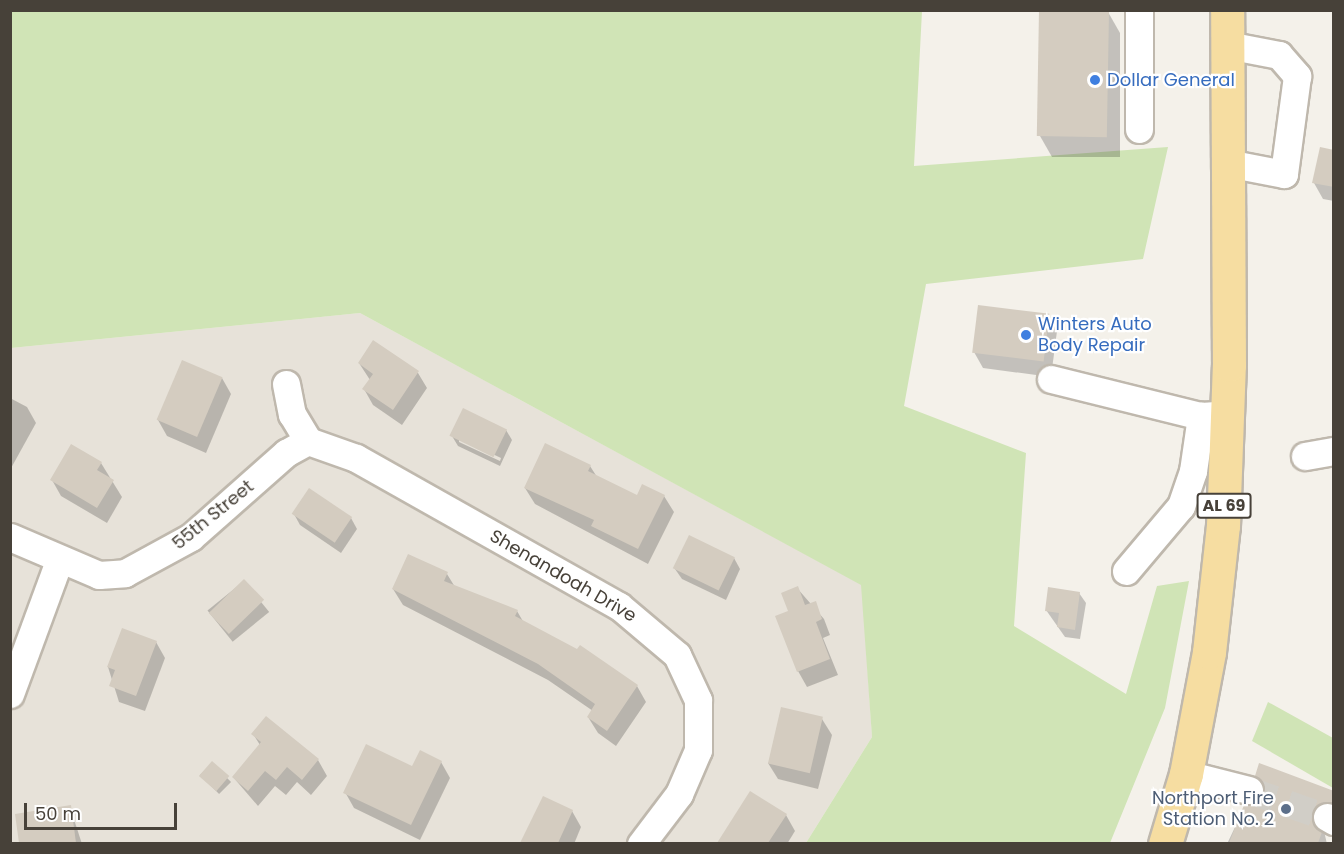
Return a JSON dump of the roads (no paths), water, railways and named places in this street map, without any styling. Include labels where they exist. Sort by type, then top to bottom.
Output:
[{"type":"main road","name":"AL 69","points":[[1165,843],[1186,774],[1209,652],[1214,415],[1227,163],[1227,10]]},
{"type":"street","points":[[1139,10],[1139,129]]},
{"type":"street","points":[[1227,45],[1279,55],[1298,76],[1284,174],[1227,163]]},
{"type":"street","points":[[1051,380],[1214,415],[1181,506],[1126,571]]},
{"type":"street","points":[[286,384],[292,414],[308,441]]},
{"type":"street","name":"55th Street","points":[[10,537],[59,561],[99,575],[148,564],[191,537],[286,453],[308,441]]},
{"type":"street","name":"Shenandoah Drive","points":[[308,441],[356,458],[619,606],[677,655],[698,700],[698,750],[678,794],[641,843]]},
{"type":"street","points":[[1305,456],[1334,451]]},
{"type":"street","points":[[10,694],[59,561]]},
{"type":"street","points":[[1186,774],[1249,790]]},
{"type":"tunnel","points":[[1249,790],[1327,817]]},
{"type":"place","name":"Dollar General","points":[[1095,80]]},
{"type":"place","name":"Winters Auto Body Repair","points":[[1026,335]]},
{"type":"place","name":"Northport Fire Station No. 2","points":[[1286,809]]}]
